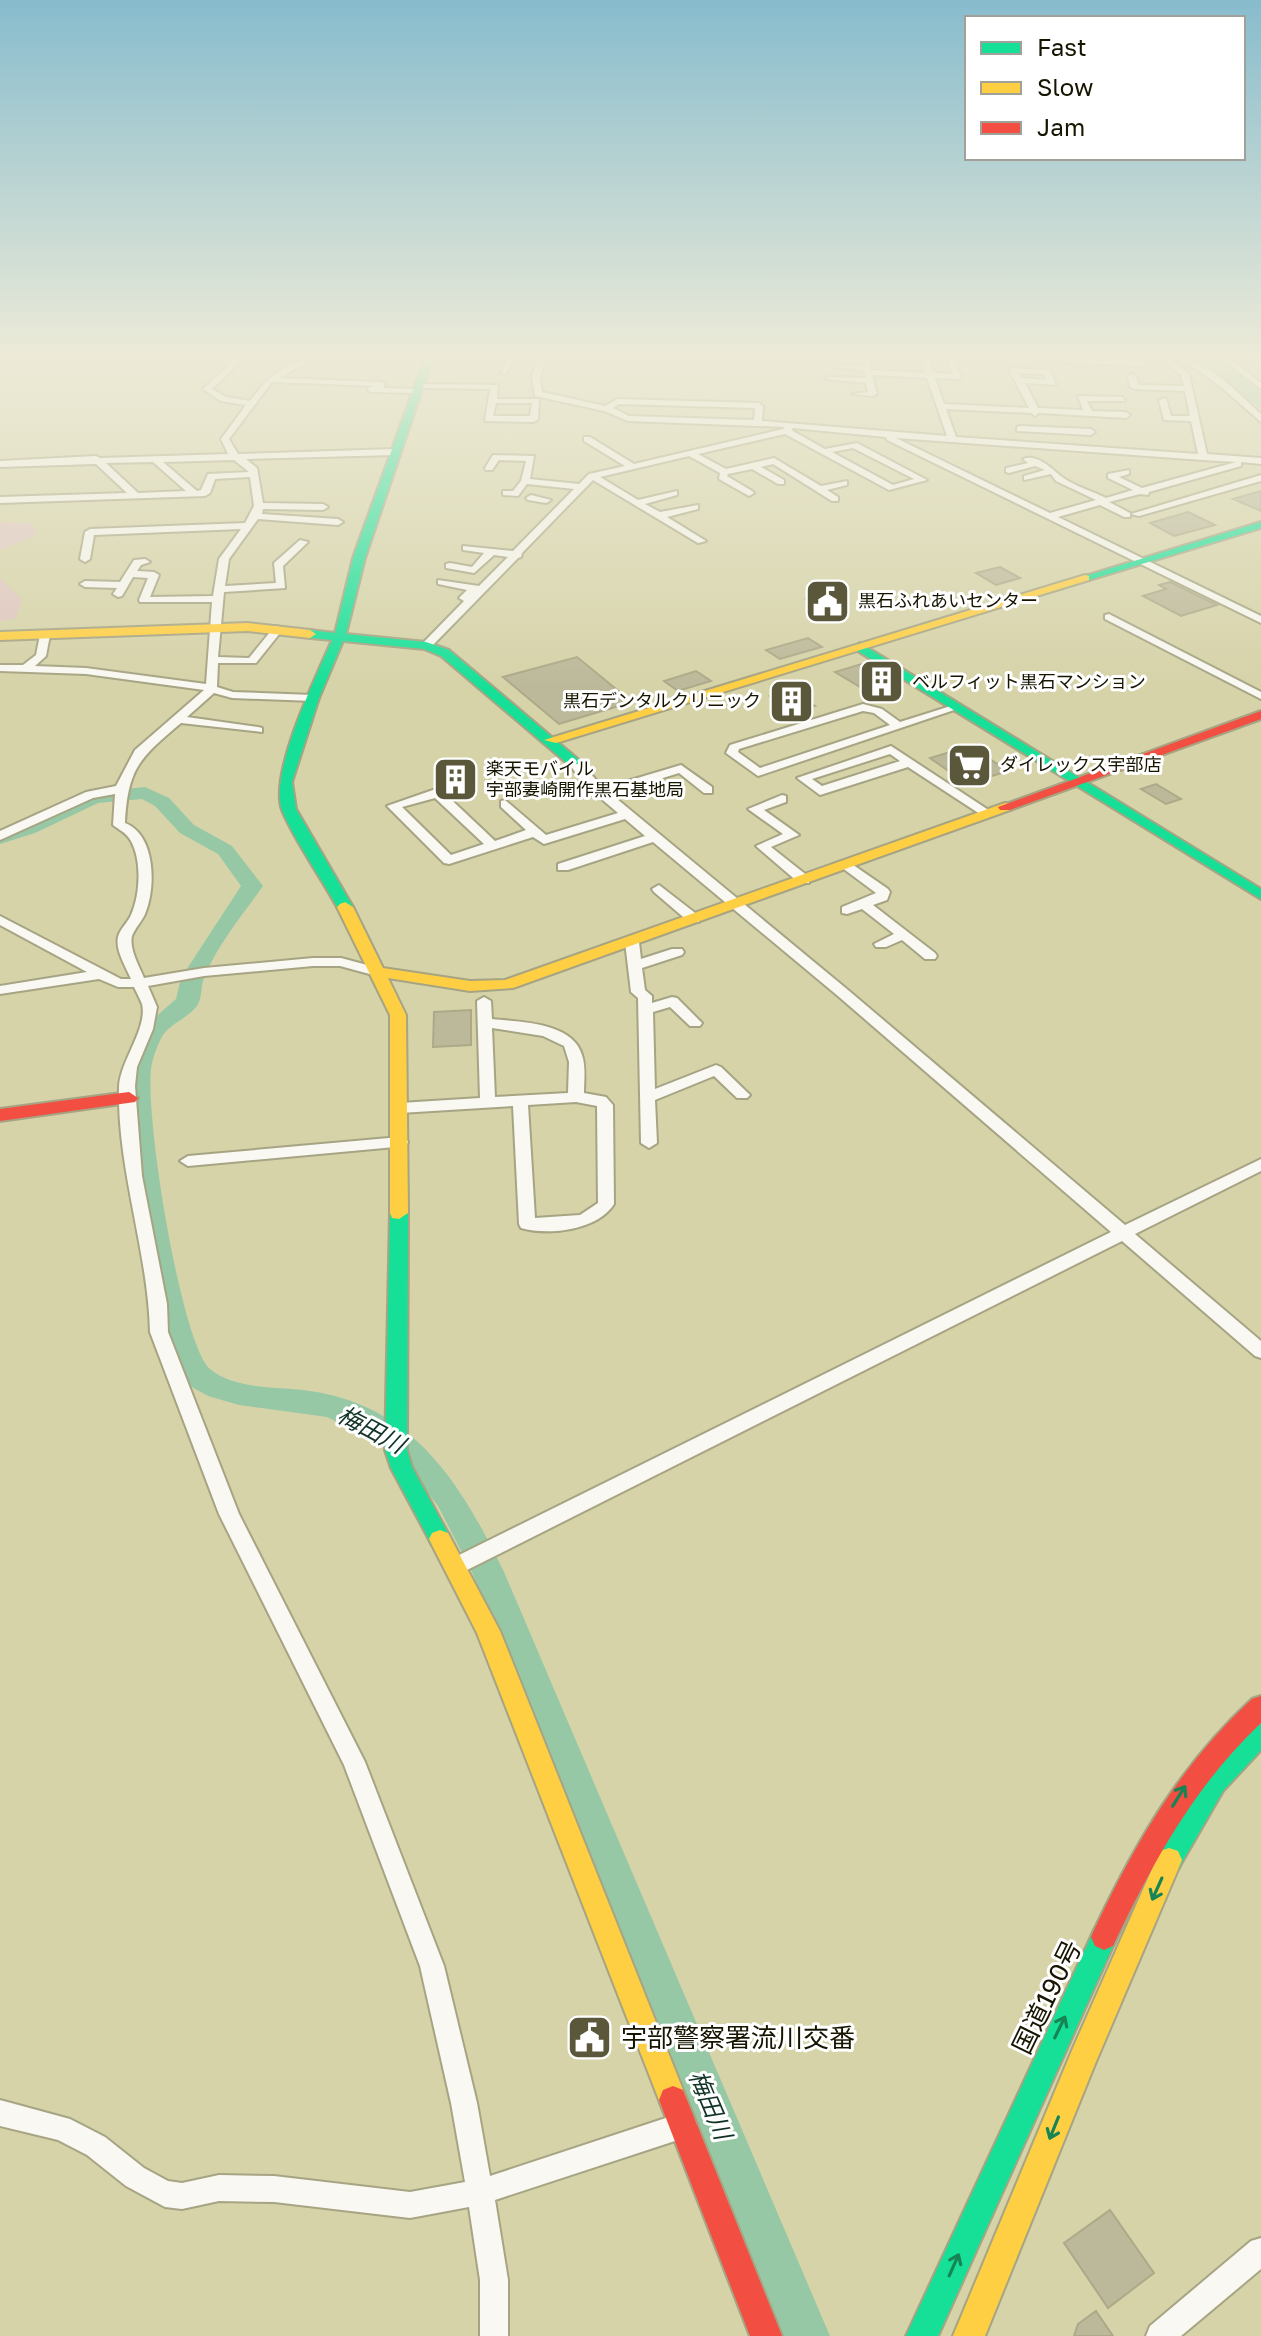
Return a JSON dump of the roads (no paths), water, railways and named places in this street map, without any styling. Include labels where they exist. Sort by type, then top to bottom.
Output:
[{"type":"main road","points":[[389,469],[359,558],[340,635],[313,698],[285,782],[286,803],[350,916],[398,1015],[400,1142],[396,1450],[402,1468],[488,1631],[766,2336]]},
{"type":"main road","points":[[551,740],[1261,525]]},
{"type":"main road","points":[[0,636],[216,627],[279,628],[426,646],[451,657],[573,761]]},
{"type":"main road","points":[[860,647],[1261,895]]},
{"type":"main road","points":[[377,972],[470,986],[507,985],[1261,715]]},
{"type":"main road","points":[[0,1115],[129,1098]]},
{"type":"main road","name":"国道190号","points":[[922,2336],[1051,2047],[1145,1852],[1188,1781],[1211,1751],[1232,1729],[1261,1707]]},
{"type":"main road","points":[[969,2336],[1088,2045],[1185,1827],[1228,1763],[1261,1733]]},
{"type":"street","points":[[107,469],[136,496]]},
{"type":"street","points":[[166,469],[195,494]]},
{"type":"street","points":[[253,469],[255,516],[224,559],[218,594],[211,690],[139,753],[121,792],[119,825],[129,829],[139,843],[145,886],[139,913],[125,937],[127,954],[150,1007],[146,1029],[130,1067],[127,1086],[134,1176],[158,1304],[159,1332],[229,1514],[354,1762],[432,1966],[464,2103],[480,2192],[494,2280],[494,2336]]},
{"type":"street","points":[[506,493],[515,494],[525,481],[528,469]]},
{"type":"street","points":[[426,646],[592,476],[624,469]]},
{"type":"street","points":[[720,469],[725,472],[739,469]]},
{"type":"street","points":[[759,469],[781,482]]},
{"type":"street","points":[[792,469],[835,499]]},
{"type":"street","points":[[858,469],[892,488],[922,480],[901,469]]},
{"type":"street","points":[[954,469],[1261,620]]},
{"type":"street","points":[[1049,469],[1059,479],[1131,514],[1261,478],[1239,469]]},
{"type":"street","points":[[1050,516],[1221,469]]},
{"type":"street","points":[[1027,478],[1053,471]]},
{"type":"street","points":[[725,472],[722,477],[749,493]]},
{"type":"street","points":[[1126,472],[1111,476],[1170,504]]},
{"type":"street","points":[[0,500],[205,493],[211,476],[255,474]]},
{"type":"street","points":[[592,476],[701,541]]},
{"type":"street","points":[[525,481],[583,487]]},
{"type":"street","points":[[820,489],[844,483]]},
{"type":"street","points":[[538,499],[553,484]]},
{"type":"street","points":[[636,503],[674,493]]},
{"type":"street","points":[[85,559],[90,532],[323,507]]},
{"type":"street","points":[[657,516],[695,507]]},
{"type":"street","points":[[255,516],[338,522]]},
{"type":"street","points":[[130,574],[155,572],[144,600],[281,586],[278,565],[303,542]]},
{"type":"street","points":[[466,548],[518,555]]},
{"type":"street","points":[[450,566],[474,570],[492,551]]},
{"type":"street","points":[[85,584],[120,590],[138,562],[145,562]]},
{"type":"street","points":[[442,582],[475,588],[443,618],[452,620]]},
{"type":"street","points":[[1109,617],[1261,696]]},
{"type":"street","points":[[214,660],[252,661],[279,628]]},
{"type":"street","points":[[25,669],[41,656],[45,635]]},
{"type":"street","points":[[0,668],[110,673],[195,684],[250,697],[313,698]]},
{"type":"street","points":[[899,726],[878,711],[863,707],[734,747],[732,753],[758,772],[899,726],[957,707]]},
{"type":"street","points":[[180,719],[258,730]]},
{"type":"street","points":[[910,762],[820,791],[803,778],[891,750],[910,762],[987,813]]},
{"type":"street","points":[[573,761],[602,793],[1261,1351]]},
{"type":"street","points":[[602,793],[681,769],[708,790]]},
{"type":"street","points":[[0,836],[90,795],[121,792]]},
{"type":"street","points":[[492,845],[437,793],[393,806],[449,860],[534,832]]},
{"type":"street","points":[[782,799],[754,809],[793,835],[762,846],[804,880]]},
{"type":"street","points":[[505,804],[544,840],[627,814]]},
{"type":"street","points":[[563,867],[654,837]]},
{"type":"street","points":[[846,864],[883,892],[882,897],[847,910]]},
{"type":"street","points":[[658,889],[694,919]]},
{"type":"street","points":[[864,904],[930,956]]},
{"type":"street","points":[[0,920],[118,983],[313,962],[341,962],[377,972]]},
{"type":"street","points":[[881,944],[903,935]]},
{"type":"street","points":[[632,942],[638,992],[645,996],[649,1143]]},
{"type":"street","points":[[635,966],[677,952]]},
{"type":"street","points":[[0,990],[101,974]]},
{"type":"street","points":[[484,1001],[488,1102]]},
{"type":"street","points":[[645,1010],[672,1001],[695,1023]]},
{"type":"street","points":[[485,1023],[546,1033],[568,1043],[574,1050],[576,1097]]},
{"type":"street","points":[[648,1097],[716,1070],[742,1095]]},
{"type":"street","points":[[400,1108],[520,1100],[594,1097],[605,1105],[606,1204],[597,1216],[527,1224],[520,1100]]},
{"type":"street","points":[[188,1161],[400,1142]]},
{"type":"street","points":[[454,1567],[1261,1164]]},
{"type":"street","points":[[0,2113],[61,2128],[96,2146],[135,2177],[165,2194],[182,2196],[219,2188],[274,2189],[410,2205],[480,2192],[684,2125]]},
{"type":"street","points":[[1160,2336],[1261,2251]]},
{"type":"waterway","name":"梅田川","points":[[0,838],[28,829],[94,797],[145,793],[162,802],[187,829],[225,850],[252,886],[238,903],[192,978],[187,1002],[153,1031],[139,1064],[141,1158],[168,1293],[187,1364],[201,1378],[218,1388],[239,1394],[328,1406],[375,1426],[418,1459],[449,1497],[488,1572],[807,2336]]},
{"type":"place","name":"黒石ふれあいセンター","points":[[827,601]]},
{"type":"place","name":"ベルフィット黒石マンション","points":[[881,682]]},
{"type":"place","name":"黒石デンタルクリニック","points":[[792,701]]},
{"type":"place","name":"ダイレックス宇部店","points":[[969,765]]},
{"type":"place","name":"楽天モバイル 宇部妻崎開作黒石基地局","points":[[455,779]]},
{"type":"place","name":"宇部警察署流川交番","points":[[590,2038]]}]
